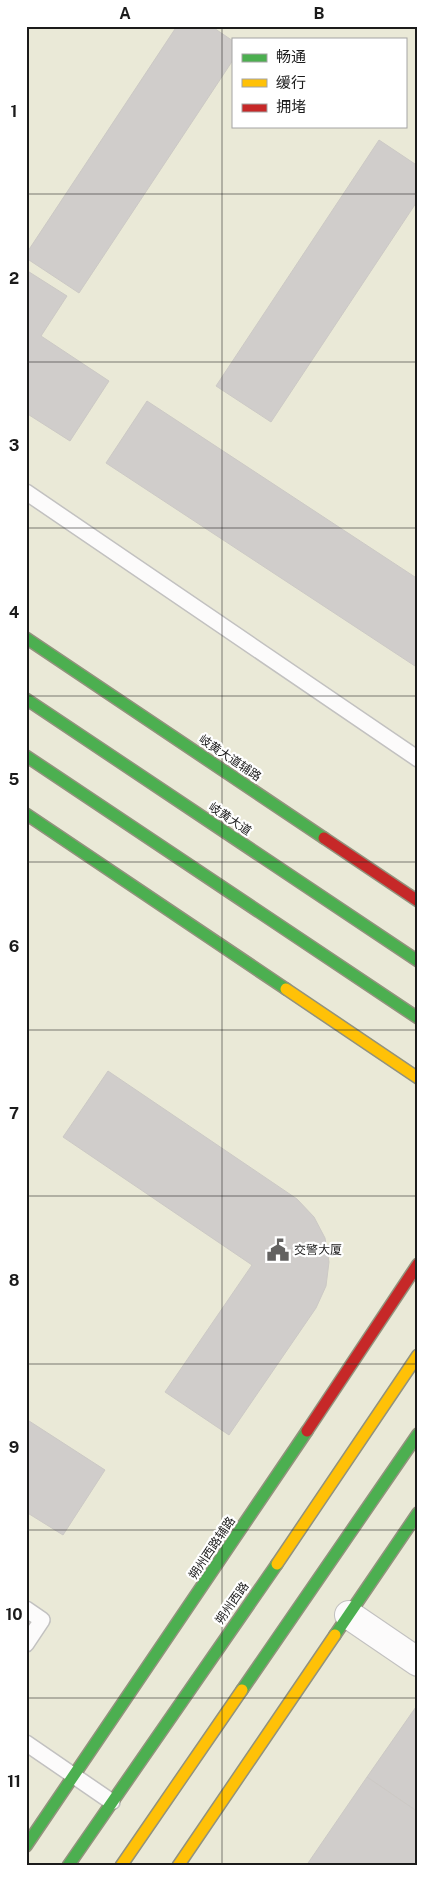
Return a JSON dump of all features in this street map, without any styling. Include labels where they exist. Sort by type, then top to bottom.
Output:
[{"type":"main road","name":"岐黄大道辅路","points":[[26,638],[418,902]]},
{"type":"main road","name":"岐黄大道","points":[[26,699],[418,961]]},
{"type":"main road","points":[[26,756],[418,1018]]},
{"type":"main road","points":[[26,814],[418,1078]]},
{"type":"main road","name":"朔州西路辅路","points":[[26,1846],[418,1264]]},
{"type":"main road","name":"朔州西路","points":[[68,1866],[299,1532],[418,1355]]},
{"type":"main road","points":[[121,1866],[418,1434]]},
{"type":"main road","points":[[178,1866],[418,1512]]},
{"type":"street","points":[[349,1615],[418,1662]]},
{"type":"lane","points":[[26,492],[418,759]]},
{"type":"lane","points":[[26,1609],[42,1620],[26,1644]]},
{"type":"lane","points":[[26,1743],[112,1802]]},
{"type":"green space","points":[[26,26],[418,26],[418,1866],[26,1866]]},
{"type":"building","points":[[177,26],[211,26],[232,40],[232,62],[79,293],[26,258],[26,254]]},
{"type":"building","points":[[379,140],[418,166],[418,200],[271,422],[216,386]]},
{"type":"building","points":[[26,270],[67,296],[41,336],[109,381],[70,441],[26,413]]},
{"type":"building","points":[[147,401],[418,579],[418,668],[106,463]]},
{"type":"building","name":"交警大厦","points":[[108,1071],[297,1199],[314,1217],[325,1238],[329,1262],[326,1286],[316,1308],[229,1435],[165,1392],[252,1265],[63,1137]]},
{"type":"building","points":[[26,1419],[105,1470],[63,1535],[26,1512]]},
{"type":"building","points":[[418,1704],[418,1812],[367,1777]]},
{"type":"building","points":[[367,1777],[418,1812],[418,1866],[306,1866]]},
{"type":"traffic: fast","points":[[26,638],[324,838]]},
{"type":"traffic: fast","points":[[26,699],[418,961]]},
{"type":"traffic: fast","points":[[26,756],[418,1018]]},
{"type":"traffic: fast","points":[[26,814],[286,989]]},
{"type":"traffic: fast","points":[[26,1846],[307,1431]]},
{"type":"traffic: fast","points":[[242,1690],[418,1434]]},
{"type":"traffic: fast","points":[[335,1635],[418,1513]]},
{"type":"traffic: fast","points":[[68,1866],[277,1564]]},
{"type":"traffic: slow","points":[[286,989],[418,1078]]},
{"type":"traffic: slow","points":[[277,1564],[418,1355]]},
{"type":"traffic: slow","points":[[178,1866],[335,1635]]},
{"type":"traffic: slow","points":[[121,1866],[242,1690]]},
{"type":"traffic: jam","points":[[324,838],[418,901]]},
{"type":"traffic: jam","points":[[307,1431],[418,1264]]},
{"type":"place","name":"交警大厦","points":[[278,1250]]}]
